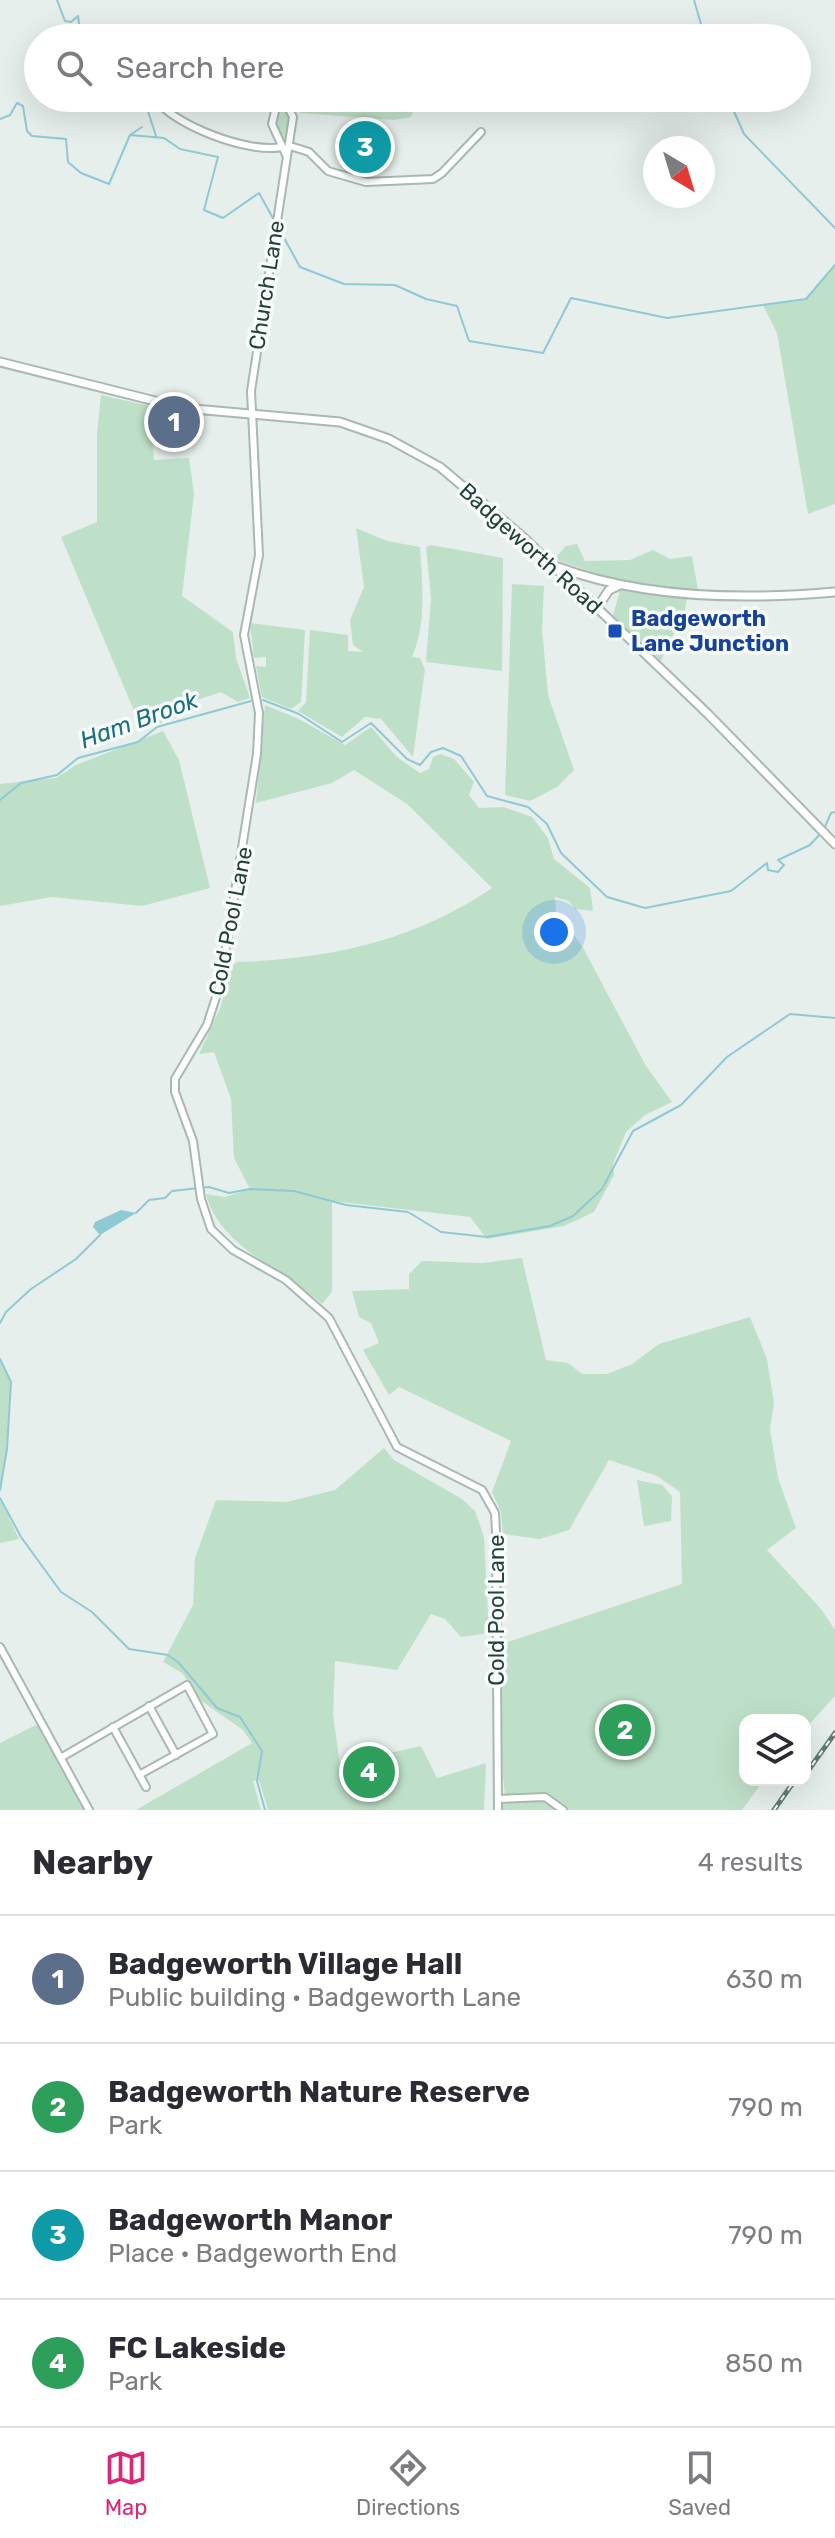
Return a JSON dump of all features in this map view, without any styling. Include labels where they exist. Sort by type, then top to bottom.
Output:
[{"type":"street","points":[[168,112],[175,120],[191,127],[261,149],[281,147]]},
{"type":"street","name":"Church Lane","points":[[275,112],[272,124],[286,155]]},
{"type":"street","name":"Church Lane","points":[[252,415],[258,328],[290,146],[291,112]]},
{"type":"street","points":[[290,146],[309,152],[328,171],[366,182],[433,179],[481,132]]},
{"type":"street","name":"Badgeworth Road","points":[[0,362],[183,408],[340,422],[389,439],[440,467],[553,565],[708,714],[835,844]]},
{"type":"street","name":"Cold Pool Lane","points":[[252,415],[259,555],[244,635],[259,713],[257,754],[229,952],[207,1025],[175,1079],[175,1092],[193,1141],[201,1199],[211,1229],[233,1250],[286,1280],[329,1318],[397,1447],[482,1490],[490,1500],[496,1532],[498,1810]]},
{"type":"street","points":[[553,565],[588,578],[620,585],[713,595],[835,592]]},
{"type":"street","points":[[580,592],[578,585],[588,578]]},
{"type":"street","points":[[597,608],[609,590],[620,585]]},
{"type":"street","points":[[0,1647],[89,1810]]},
{"type":"street","points":[[62,1757],[187,1685],[213,1734],[139,1775]]},
{"type":"street","points":[[149,1706],[176,1755]]},
{"type":"street","points":[[113,1727],[146,1787]]},
{"type":"street","points":[[498,1799],[545,1797],[563,1810]]},
{"type":"green space","points":[[274,112],[291,112],[286,155],[272,124]]},
{"type":"green space","points":[[413,112],[411,117],[394,120],[300,113]]},
{"type":"green space","points":[[835,265],[835,504],[808,514],[777,333],[763,305],[806,299]]},
{"type":"green space","points":[[101,395],[150,406],[154,460],[189,458],[194,494],[182,596],[233,632],[236,658],[250,698],[238,702],[221,692],[197,700],[192,711],[142,730],[61,537],[97,522],[97,434]]},
{"type":"green space","points":[[356,528],[387,541],[420,547],[422,617],[412,657],[420,658],[425,669],[413,757],[381,719],[365,717],[342,737],[298,711],[306,702],[310,630],[348,635],[348,651],[363,652],[353,645],[350,620],[364,587]]},
{"type":"green space","points":[[577,544],[585,561],[630,560],[653,550],[670,559],[692,556],[698,590],[688,590],[685,610],[661,661],[613,616],[622,582],[554,559],[566,546]]},
{"type":"green space","points":[[431,545],[503,558],[502,671],[426,662],[431,598],[426,547]]},
{"type":"green space","points":[[512,584],[544,586],[542,629],[548,695],[574,770],[557,787],[530,801],[505,795]]},
{"type":"green space","points":[[250,623],[305,630],[301,702],[291,709],[262,697],[256,666],[266,667],[266,657],[254,658]]},
{"type":"green space","points":[[265,705],[299,719],[345,745],[371,727],[397,757],[420,773],[429,769],[433,757],[440,754],[454,759],[474,782],[469,795],[479,808],[504,807],[532,817],[548,838],[554,859],[590,888],[593,911],[575,909],[569,901],[555,897],[556,912],[582,946],[646,1066],[672,1102],[645,1115],[626,1132],[613,1164],[614,1175],[594,1212],[564,1226],[487,1239],[470,1217],[332,1201],[332,1292],[322,1304],[238,1243],[213,1212],[206,1194],[225,1197],[250,1189],[234,1158],[231,1099],[214,1052],[199,1054],[221,1006],[231,967],[237,962],[305,957],[370,944],[432,922],[492,888],[407,804],[354,770],[332,783],[256,803]]},
{"type":"green space","points":[[163,731],[179,760],[210,888],[142,906],[52,897],[0,906],[0,784],[56,778],[76,765]]},
{"type":"green space","points":[[522,1258],[546,1360],[568,1363],[582,1374],[607,1374],[632,1364],[659,1344],[750,1317],[767,1359],[774,1403],[770,1429],[778,1478],[796,1528],[767,1550],[821,1609],[835,1630],[835,1696],[811,1722],[811,1714],[739,1714],[739,1786],[760,1786],[742,1810],[567,1810],[547,1792],[505,1797],[500,1745],[502,1644],[682,1584],[680,1492],[657,1476],[609,1460],[569,1530],[540,1539],[503,1534],[501,1512],[492,1492],[511,1441],[399,1387],[389,1395],[363,1350],[379,1343],[371,1323],[359,1317],[352,1291],[409,1289],[409,1274],[422,1261],[483,1263]]},
{"type":"green space","points":[[0,1359],[11,1382],[7,1449],[0,1493]]},
{"type":"green space","points":[[384,1448],[394,1460],[462,1499],[475,1511],[484,1537],[489,1633],[461,1637],[445,1619],[431,1614],[397,1670],[335,1661],[333,1715],[340,1764],[421,1746],[437,1778],[486,1763],[484,1810],[268,1810],[259,1780],[253,1781],[261,1810],[136,1810],[252,1743],[243,1730],[200,1700],[182,1673],[163,1662],[193,1605],[195,1558],[216,1500],[287,1502],[335,1490]]},
{"type":"green space","points":[[637,1480],[662,1485],[672,1496],[671,1521],[644,1526]]},
{"type":"green space","points":[[0,1498],[19,1539],[0,1543]]},
{"type":"green space","points":[[38,1724],[85,1810],[0,1810],[0,1743]]},
{"type":"green space","points":[[538,1799],[558,1810],[501,1810],[501,1800]]},
{"type":"water","points":[[121,1210],[136,1213],[100,1235],[93,1227],[95,1222]]},
{"type":"waterway","points":[[57,0],[65,21],[71,22],[78,16],[79,24]]},
{"type":"waterway","points":[[694,0],[701,24]]},
{"type":"waterway","points":[[0,119],[10,115],[17,103],[23,106],[27,131],[32,136],[66,139],[68,162],[81,173],[109,184],[130,135],[164,138],[180,149],[218,157],[204,210],[223,218],[259,193],[275,222]]},
{"type":"waterway","points":[[148,112],[156,136]]},
{"type":"waterway","points":[[734,112],[744,134],[835,228]]},
{"type":"waterway","points":[[130,135],[142,127]]},
{"type":"waterway","points":[[278,227],[300,267],[344,284],[395,285],[426,299],[457,306],[469,341],[543,353],[571,298],[667,318],[806,299],[835,265]]},
{"type":"waterway","name":"Ham Brook","points":[[263,700],[299,714],[342,742],[371,723],[407,759],[420,765],[431,752],[443,748],[461,756],[487,796],[528,807],[547,824],[561,853],[607,897],[645,908],[731,891],[767,863],[768,870],[778,872],[784,865],[778,860],[810,845],[820,834]]},
{"type":"waterway","name":"Ham Brook","points":[[0,800],[21,783],[57,775],[78,758],[138,742],[157,727],[251,701]]},
{"type":"waterway","name":"Ham Brook","points":[[824,829],[831,813],[835,812]]},
{"type":"waterway","points":[[136,1213],[149,1200],[165,1198],[172,1191],[209,1187],[229,1193],[250,1189],[294,1191],[346,1205],[408,1212],[441,1232],[487,1237],[550,1226],[573,1216],[602,1189],[633,1131],[681,1105],[727,1057],[790,1014],[835,1018]]},
{"type":"waterway","points":[[0,1323],[6,1312],[31,1289],[76,1259],[100,1235]]},
{"type":"waterway","points":[[0,1359],[11,1382],[7,1449],[0,1490]]},
{"type":"waterway","points":[[0,1498],[21,1537],[61,1592],[92,1612],[129,1649],[168,1655],[179,1663],[217,1708],[240,1717],[262,1751],[257,1781],[265,1810]]},
{"type":"railway","points":[[811,1767],[835,1733]]},
{"type":"railway","points":[[774,1810],[791,1786]]},
{"type":"place","name":"Badgeworth Manor","points":[[365,147]]},
{"type":"place","name":"Badgeworth Village Hall","points":[[174,422]]},
{"type":"place","name":"Badgeworth Lane Junction","points":[[615,631]]},
{"type":"place","name":"Badgeworth Nature Reserve","points":[[625,1730]]},
{"type":"place","name":"FC Lakeside","points":[[369,1772]]}]
